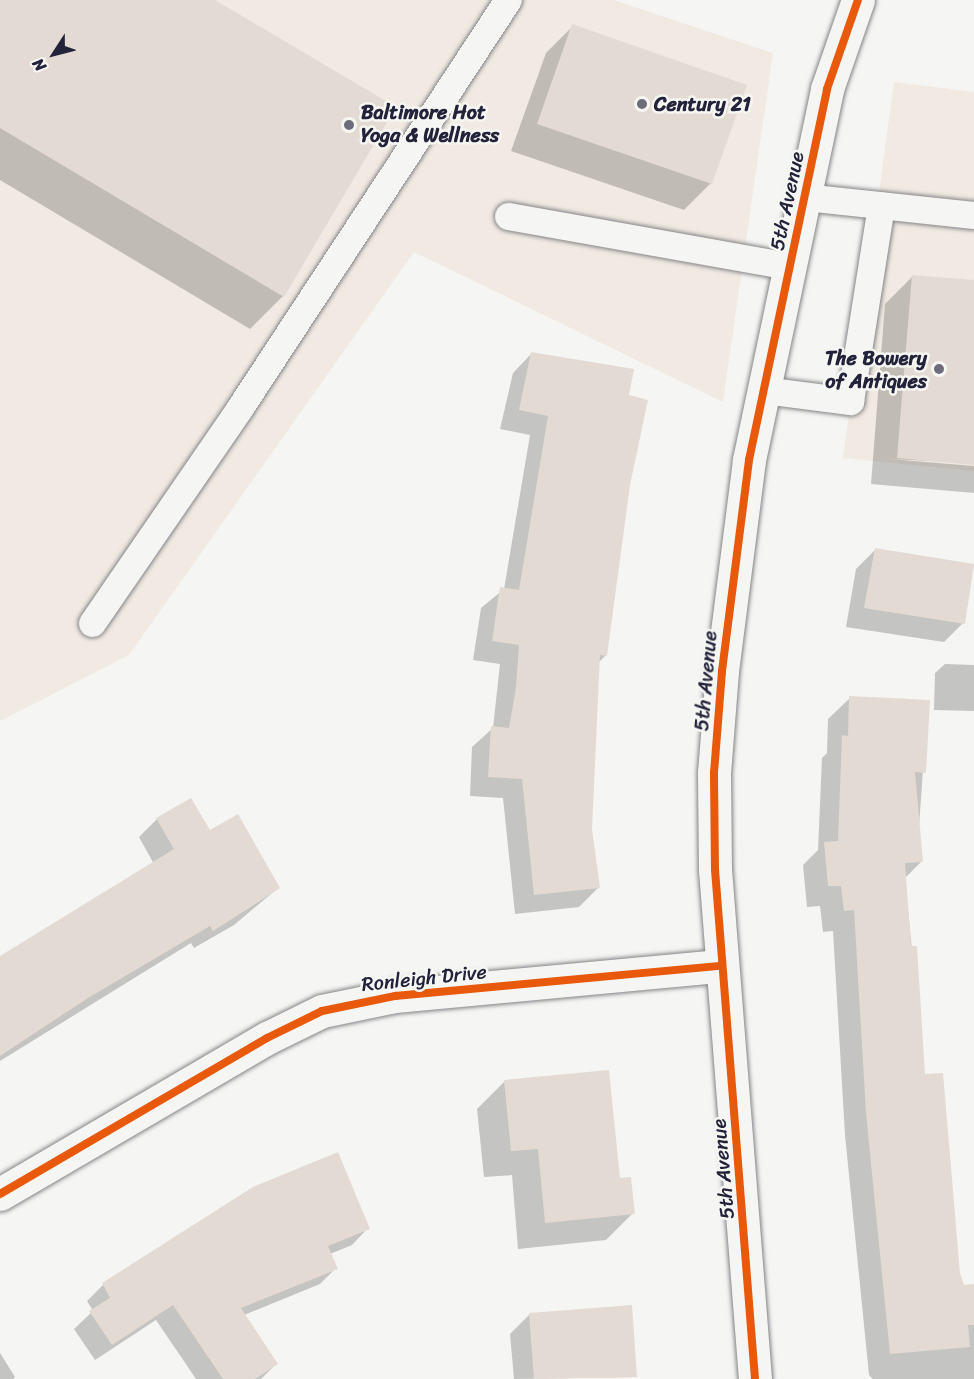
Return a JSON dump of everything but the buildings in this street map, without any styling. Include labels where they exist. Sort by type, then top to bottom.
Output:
[{"type":"street","name":"5th Avenue","points":[[755,1379],[720,966],[714,773],[722,671],[749,460],[827,89],[858,0]]},
{"type":"street","name":"Ronleigh Drive","points":[[0,1194],[267,1038],[322,1011],[395,996],[720,966]]},
{"type":"lane","points":[[92,623],[239,409],[508,0]]},
{"type":"lane","points":[[805,197],[974,215]]},
{"type":"lane","points":[[764,390],[850,401],[881,205]]},
{"type":"lane","points":[[508,216],[790,266]]},
{"type":"shaded area","points":[[0,0],[614,0],[773,53],[723,402],[414,252],[129,655],[0,721]]},
{"type":"shaded area","points":[[894,82],[974,92],[974,471],[843,458]]},
{"type":"cycle path","points":[[755,1379],[715,870],[714,773],[722,671],[749,460],[827,89],[858,0]]},
{"type":"cycle path","points":[[0,1194],[267,1038],[322,1011],[395,996],[720,966]]},
{"type":"place","name":"Century 21","points":[[642,104]]},
{"type":"place","name":"Baltimore Hot Yoga & Wellness","points":[[349,125]]},
{"type":"place","name":"The Bowery of Antiques","points":[[939,369]]}]
